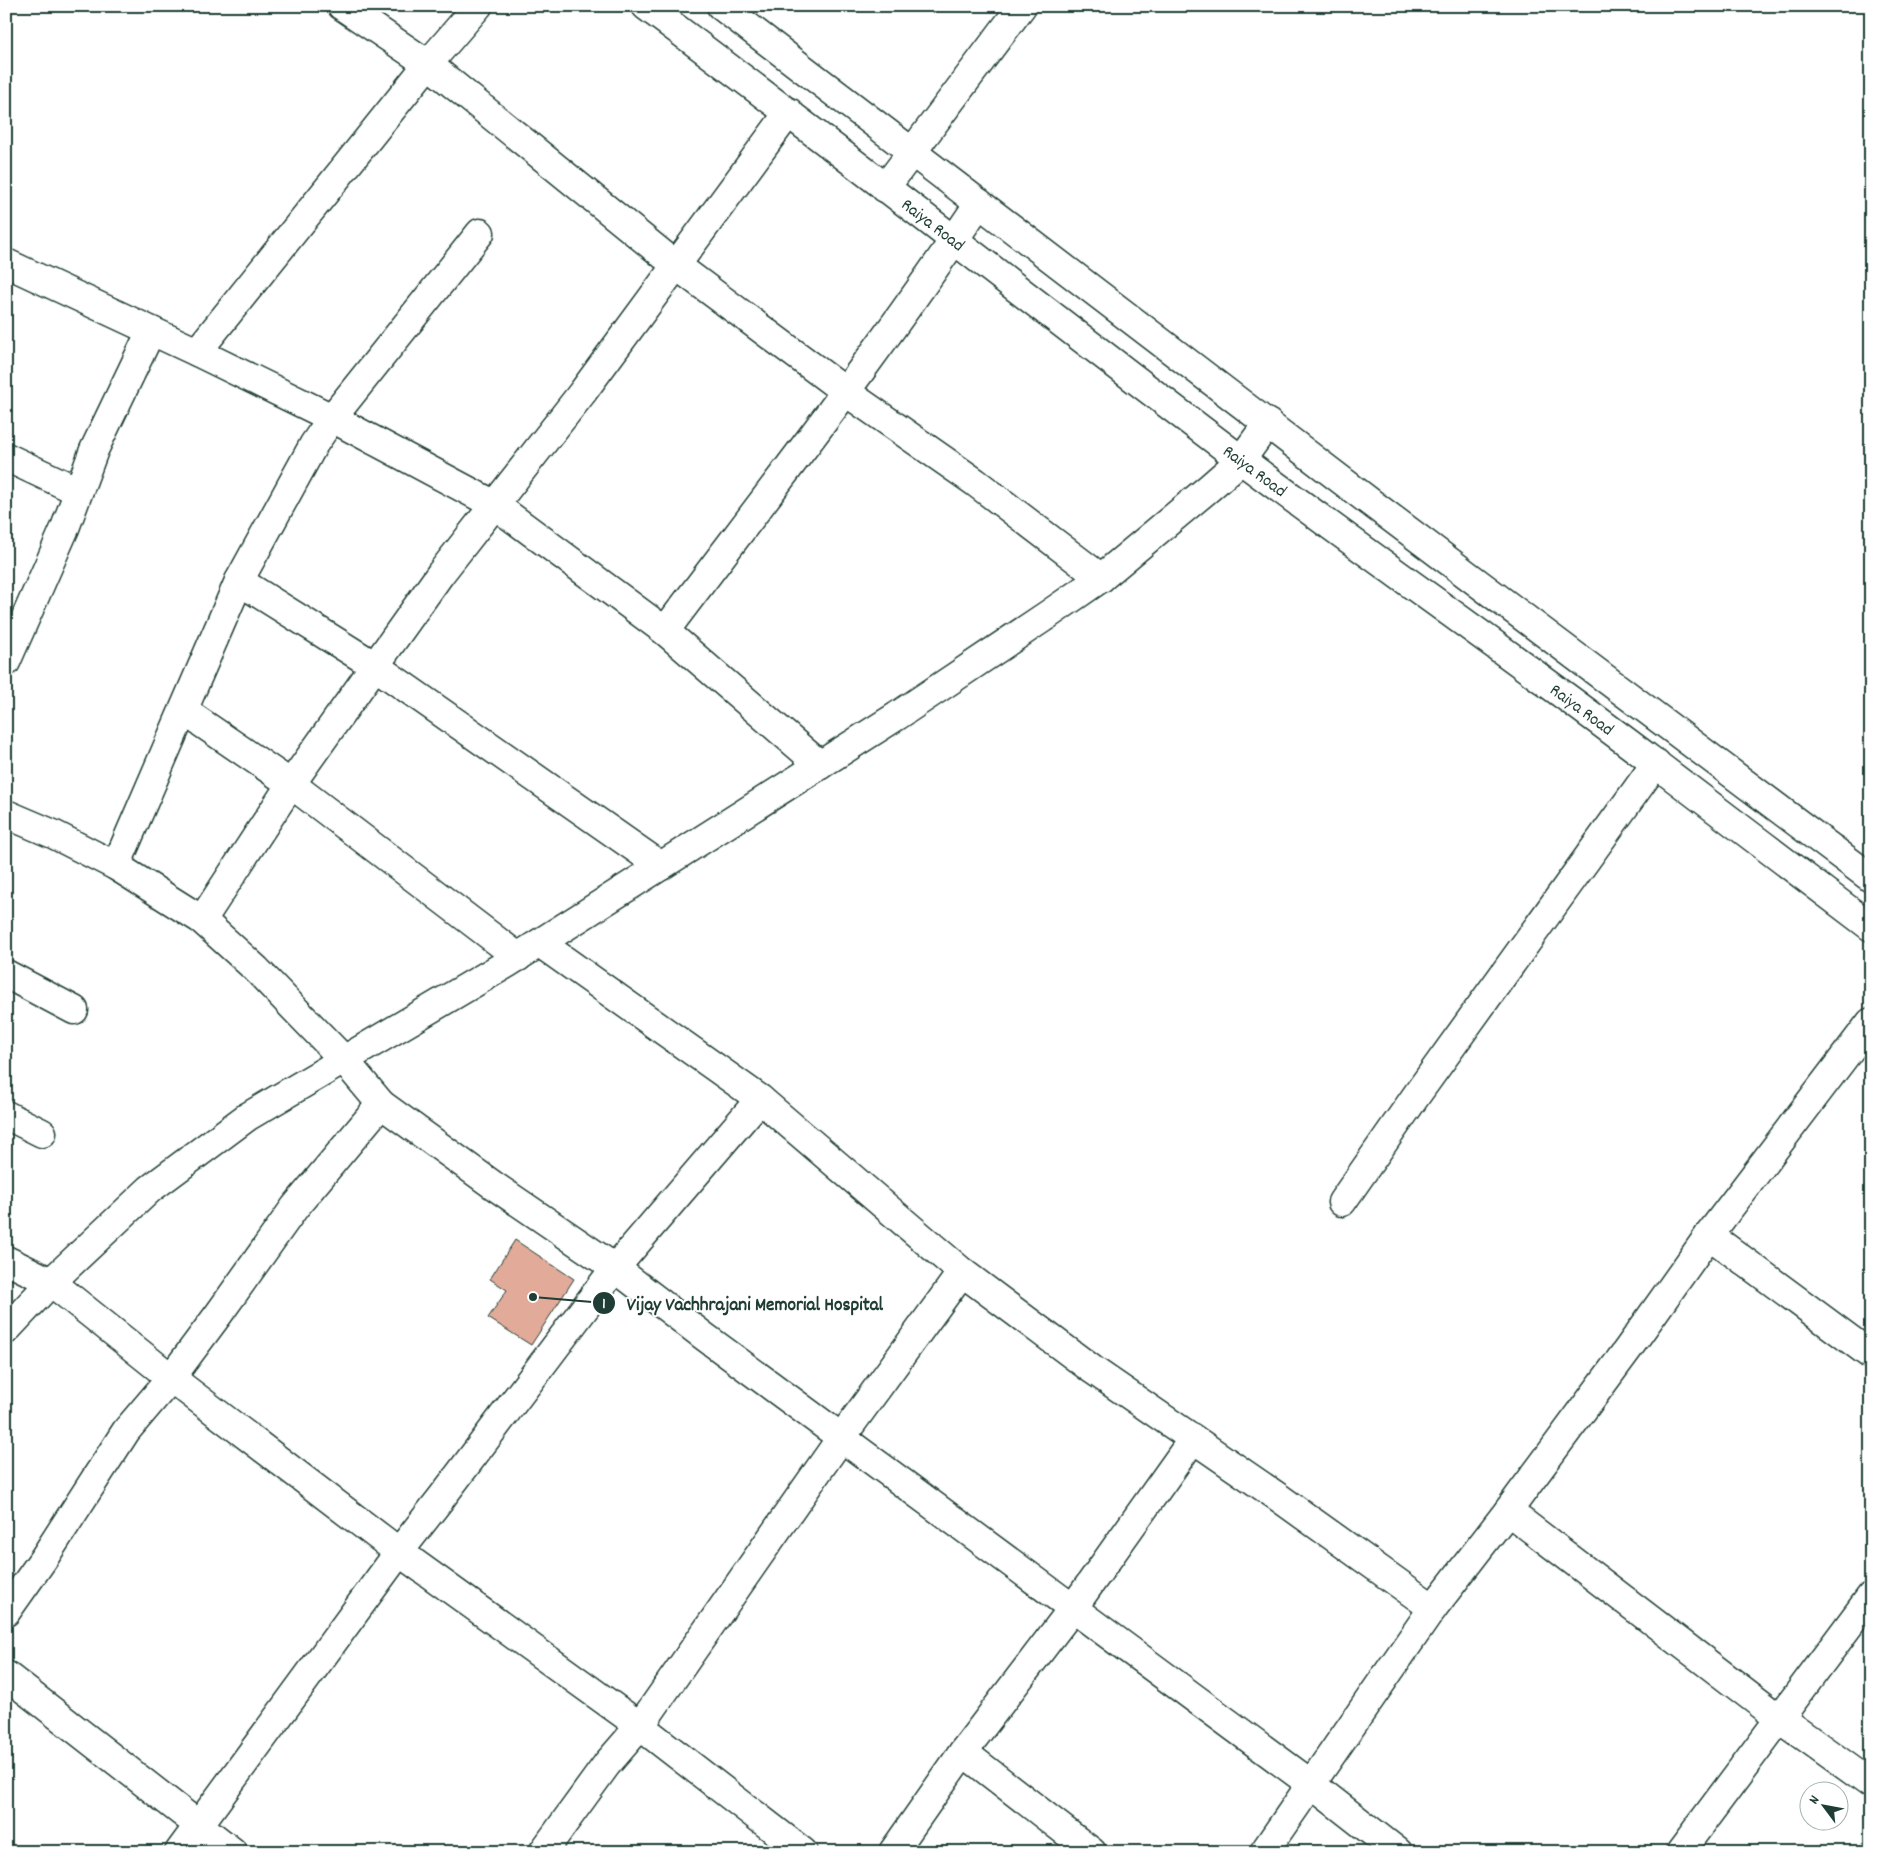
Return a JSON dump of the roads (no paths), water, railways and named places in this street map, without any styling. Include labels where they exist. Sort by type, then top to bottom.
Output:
[{"type":"street","points":[[342,6],[428,64],[677,266],[846,392],[975,482],[1100,578]]},
{"type":"street","points":[[197,352],[428,64],[478,6]]},
{"type":"street","name":"Raiya Road","points":[[646,6],[789,112],[885,188],[1241,460],[1656,764],[1871,927]]},
{"type":"street","points":[[722,6],[1268,423],[1871,878]]},
{"type":"street","points":[[885,188],[1022,6]]},
{"type":"street","points":[[202,920],[291,784],[441,573],[582,393],[789,112]]},
{"type":"street","points":[[665,631],[846,392],[979,203]]},
{"type":"street","points":[[116,866],[240,581],[314,444],[332,418],[480,233]]},
{"type":"street","points":[[6,263],[197,352],[332,418],[495,505],[665,631],[820,765]]},
{"type":"street","points":[[6,662],[65,528],[94,450],[151,331]]},
{"type":"street","points":[[6,1330],[51,1282],[150,1189],[247,1117],[345,1061],[529,950],[897,716],[1100,578],[1241,460],[1268,423]]},
{"type":"street","points":[[6,457],[78,491]]},
{"type":"street","points":[[240,581],[375,666],[661,866]]},
{"type":"street","points":[[184,711],[529,950],[760,1099],[962,1272],[1093,1370],[1278,1497],[1433,1608]]},
{"type":"street","points":[[1342,1202],[1424,1085],[1656,764]]},
{"type":"street","points":[[6,814],[53,834],[116,866],[202,920],[256,969],[345,1061],[381,1104],[493,1185],[615,1268],[841,1438],[1310,1784],[1398,1852]]},
{"type":"street","points":[[6,974],[74,1010]]},
{"type":"street","points":[[1264,1852],[1433,1608],[1508,1512],[1709,1235],[1871,1022]]},
{"type":"street","points":[[179,1852],[399,1552],[615,1268],[760,1099]]},
{"type":"street","points":[[6,1612],[44,1558],[126,1431],[218,1316],[295,1207],[381,1104]]},
{"type":"street","points":[[6,1115],[42,1133]]},
{"type":"street","points":[[1709,1235],[1871,1355]]},
{"type":"street","points":[[6,1260],[51,1282],[170,1378],[399,1552],[640,1726],[802,1852]]},
{"type":"street","points":[[543,1852],[607,1764],[640,1726],[841,1438],[962,1272]]},
{"type":"street","points":[[893,1852],[963,1752],[1073,1608],[1193,1439]]},
{"type":"street","points":[[1508,1512],[1779,1718],[1871,1784]]},
{"type":"street","points":[[1680,1852],[1871,1596]]},
{"type":"street","points":[[6,1675],[233,1852]]},
{"type":"street","points":[[963,1752],[1092,1852]]},
{"type":"place","name":"Vijay Vachhrajani Memorial Hospital","points":[[533,1297]]}]
